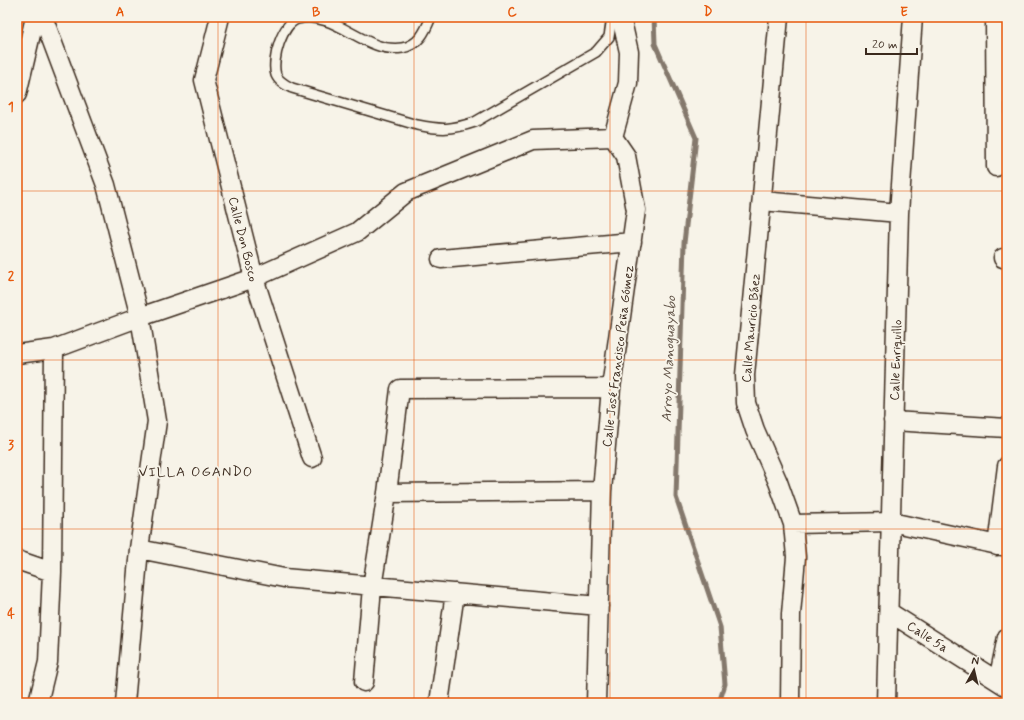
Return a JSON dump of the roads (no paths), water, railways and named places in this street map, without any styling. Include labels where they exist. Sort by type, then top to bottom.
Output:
[{"type":"street","points":[[17,94],[35,17]]},
{"type":"street","points":[[43,17],[106,185],[140,317],[157,421],[139,549],[125,703]]},
{"type":"street","name":"Calle Don Bosco","points":[[220,17],[204,80],[254,278],[312,458]]},
{"type":"street","points":[[17,354],[54,349],[140,317],[254,278],[357,232],[406,192],[533,140],[613,137],[628,83],[629,52],[621,17]]},
{"type":"street","name":"Calle Mauricio Báez","points":[[779,17],[745,375],[746,403],[755,430],[778,482],[793,524],[796,556],[791,614],[790,703]]},
{"type":"street","name":"Calle Enriquillo","points":[[886,703],[899,213],[913,17]]},
{"type":"street","points":[[995,17],[996,167]]},
{"type":"street","name":"Calle José Francisco Peña Gómez","points":[[596,703],[602,491],[611,388],[636,210],[626,156],[613,137]]},
{"type":"street","points":[[762,201],[899,213]]},
{"type":"street","points":[[440,259],[632,242]]},
{"type":"street","points":[[38,703],[48,662],[52,572],[54,349]]},
{"type":"street","points":[[364,682],[372,587],[387,493],[400,389],[611,388]]},
{"type":"street","points":[[893,421],[1007,428]]},
{"type":"street","points":[[793,524],[891,522],[1002,546],[1007,466]]},
{"type":"street","points":[[387,493],[602,491]]},
{"type":"street","points":[[139,549],[284,578],[599,606]]},
{"type":"street","points":[[17,560],[52,572]]},
{"type":"street","points":[[440,703],[455,593]]},
{"type":"street","name":"Calle 5a","points":[[889,612],[1003,684]]},
{"type":"street","points":[[1003,684],[1007,637]]},
{"type":"lane","points":[[431,17],[424,34],[414,44],[396,48],[374,44],[325,21],[307,18],[289,23],[284,31],[275,66],[276,76],[281,82],[292,88],[417,125],[436,129],[453,129],[475,122],[596,52],[609,37],[612,17]]},
{"type":"waterway","name":"Arroyo Manoguayabo","points":[[654,17],[655,44],[696,138],[684,243],[676,497],[720,627],[725,684],[719,703]]},
{"type":"district","name":"VILLA OGANDO","points":[[196,471]]}]
